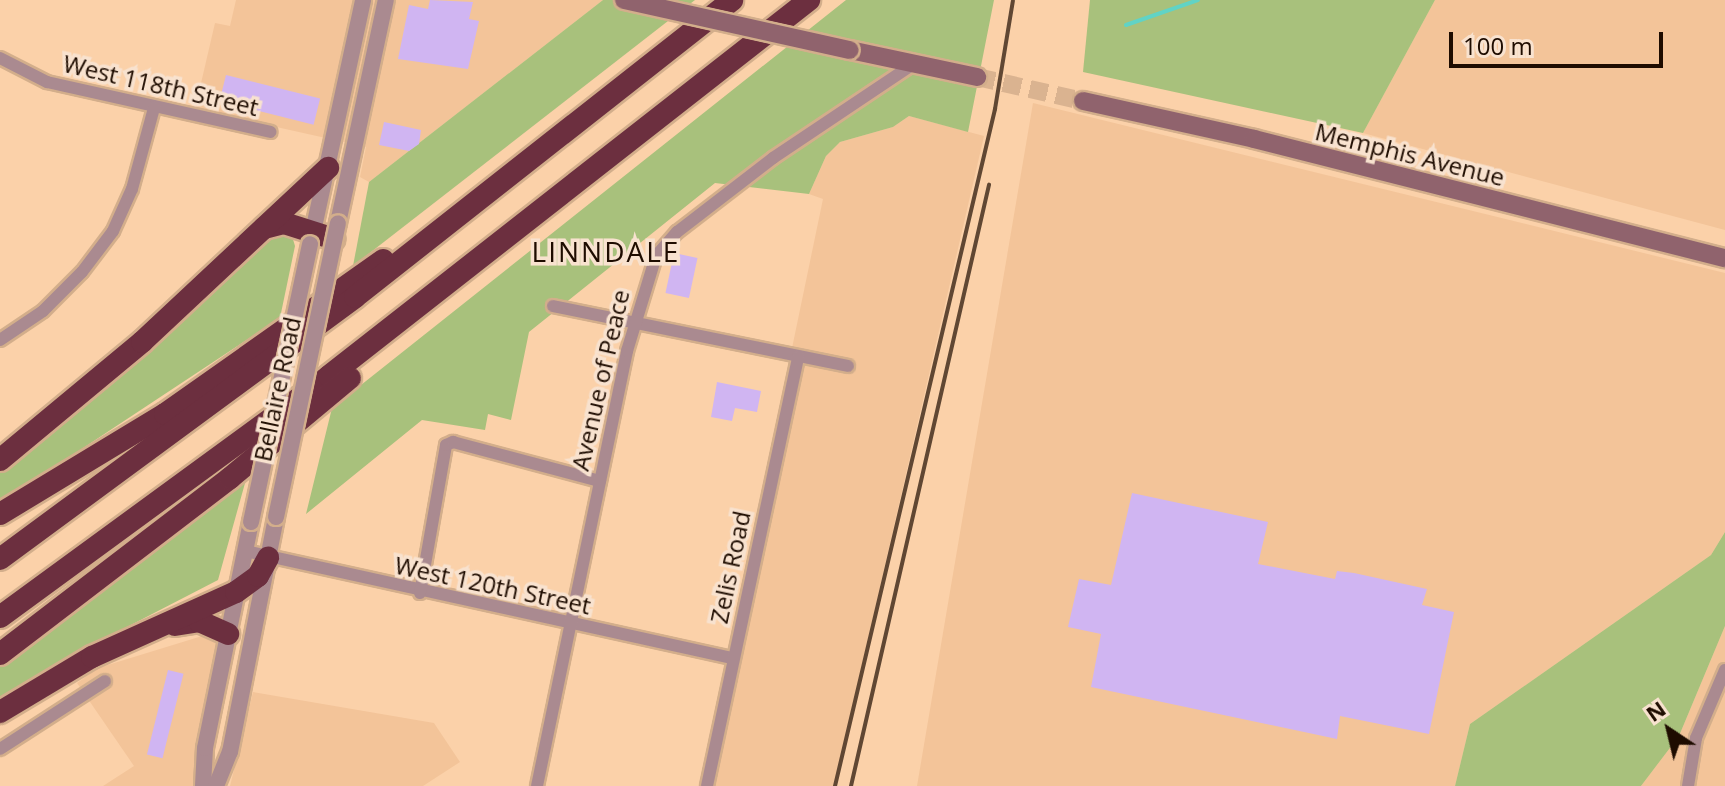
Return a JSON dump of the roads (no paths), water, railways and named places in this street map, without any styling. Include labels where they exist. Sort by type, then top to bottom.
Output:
[{"type":"highway","points":[[0,559],[178,431],[732,0]]},
{"type":"highway","points":[[0,617],[493,249],[809,0]]},
{"type":"highway","points":[[0,460],[142,342],[328,168]]},
{"type":"highway","points":[[0,514],[165,414],[350,280],[478,199]]},
{"type":"highway","points":[[264,228],[284,223],[323,235]]},
{"type":"highway","points":[[0,654],[230,478],[493,249]]},
{"type":"highway","points":[[0,712],[55,677],[236,592],[258,576],[268,558]]},
{"type":"highway","points":[[143,634],[192,620],[228,634]]},
{"type":"main road","points":[[624,0],[977,77]]},
{"type":"main road","name":"Memphis Avenue","points":[[1083,101],[1254,139],[1725,258]]},
{"type":"street","name":"Bellaire Road","points":[[216,786],[230,752],[276,517],[323,235],[328,168],[363,0]]},
{"type":"street","name":"Bellaire Road","points":[[203,786],[205,748],[251,522],[386,0]]},
{"type":"street","name":"West 118th Street","points":[[0,58],[47,82],[270,132]]},
{"type":"street","name":"Avenue of Peace","points":[[537,786],[634,322],[648,271],[672,236],[794,143],[915,63]]},
{"type":"street","points":[[0,340],[43,311],[113,231],[132,189],[154,108]]},
{"type":"street","points":[[553,306],[848,366]]},
{"type":"street","name":"Zelis Road","points":[[707,786],[798,357]]},
{"type":"street","points":[[420,593],[441,491],[442,451],[449,443],[600,481]]},
{"type":"street","name":"West 120th Street","points":[[245,551],[420,593],[733,658]]},
{"type":"street","points":[[1688,786],[1696,738],[1725,670]]},
{"type":"street","points":[[0,749],[105,681]]},
{"type":"waterway","points":[[1126,25],[1198,0]]},
{"type":"tunnel","points":[[977,77],[1083,101]]},
{"type":"railway","points":[[835,786],[995,109],[1013,0]]},
{"type":"railway","points":[[851,786],[989,185]]},
{"type":"district","name":"LINNDALE","points":[[606,251]]}]
